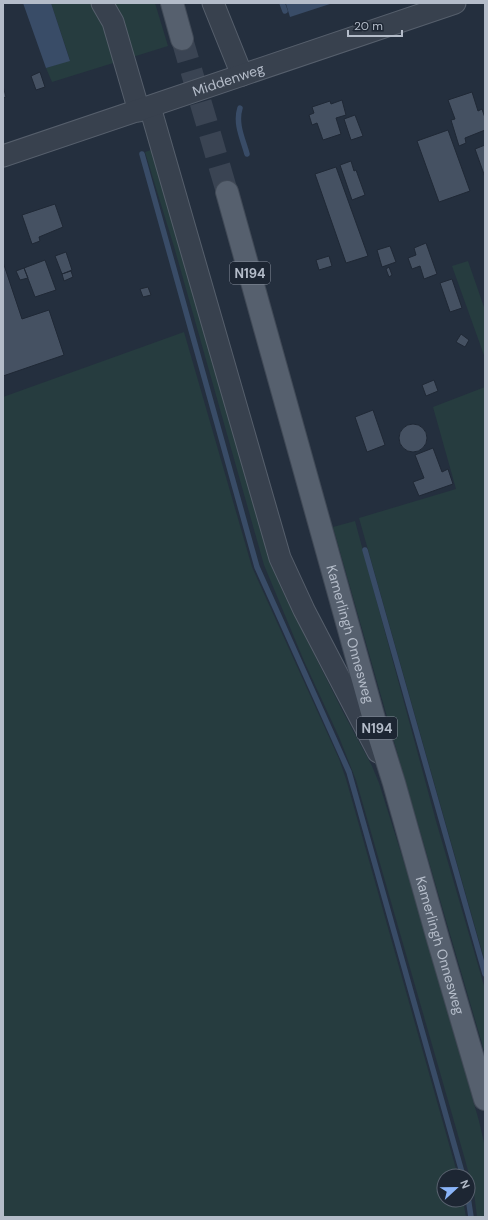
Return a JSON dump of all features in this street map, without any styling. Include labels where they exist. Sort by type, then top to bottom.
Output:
[{"type":"main road","points":[[172,3],[182,39]]},
{"type":"main road","name":"Kamerlingh Onnesweg","points":[[227,192],[374,719],[394,783],[485,1099]]},
{"type":"street","points":[[102,3],[113,22],[144,109],[280,558],[304,610],[394,783]]},
{"type":"street","points":[[213,3],[242,76]]},
{"type":"street","name":"Middenweg","points":[[3,156],[455,3]]},
{"type":"green space","points":[[51,3],[155,3],[168,46],[52,82],[46,68],[70,60]]},
{"type":"green space","points":[[154,149],[274,570],[285,596],[343,712],[372,766],[379,783],[407,872],[479,1121],[485,1147],[485,1217],[477,1217],[476,1168],[467,1168],[356,780],[339,737],[304,661],[264,565],[175,250],[145,152]]},
{"type":"green space","points":[[468,261],[485,310],[485,358],[452,266]]},
{"type":"green space","points":[[184,332],[252,567],[339,759],[346,779],[456,1168],[436,1168],[436,1208],[464,1208],[466,1217],[3,1217],[3,397]]},
{"type":"green space","points":[[485,387],[485,962],[359,518],[456,489],[433,407]]},
{"type":"green space","points":[[355,521],[436,821],[485,989],[485,1054],[333,527]]},
{"type":"water","points":[[23,3],[51,3],[70,61],[46,68]]},
{"type":"water","points":[[333,3],[290,17],[286,4]]},
{"type":"building","points":[[40,72],[45,87],[36,90],[31,76]]},
{"type":"building","points":[[3,86],[6,97],[3,98]]},
{"type":"building","points":[[472,92],[478,111],[482,109],[485,118],[485,130],[465,138],[466,143],[459,146],[451,120],[455,119],[448,100]]},
{"type":"building","points":[[342,100],[346,115],[336,118],[341,134],[323,140],[317,123],[312,125],[309,115],[314,113],[312,107],[330,101],[331,104]]},
{"type":"building","points":[[355,115],[363,136],[351,140],[344,119]]},
{"type":"building","points":[[448,130],[470,191],[439,202],[417,141]]},
{"type":"building","points":[[485,145],[485,177],[475,149]]},
{"type":"building","points":[[351,161],[365,195],[352,200],[340,165]]},
{"type":"building","points":[[336,167],[368,256],[346,263],[315,174]]},
{"type":"building","points":[[55,204],[63,227],[39,237],[40,241],[32,244],[22,215]]},
{"type":"building","points":[[426,243],[437,274],[424,279],[420,266],[412,269],[408,258],[416,255],[414,248]]},
{"type":"building","points":[[390,246],[396,262],[382,267],[377,250]]},
{"type":"building","points":[[66,252],[72,270],[62,274],[55,256]]},
{"type":"building","points":[[329,256],[332,266],[319,270],[316,260]]},
{"type":"building","points":[[45,260],[56,290],[35,297],[24,268]]},
{"type":"building","points":[[3,262],[22,319],[49,310],[64,355],[3,376]]},
{"type":"building","points":[[389,267],[392,275],[389,277],[386,269]]},
{"type":"building","points":[[24,268],[28,278],[20,280],[16,271]]},
{"type":"building","points":[[71,271],[73,277],[64,281],[62,274]]},
{"type":"building","points":[[452,279],[462,308],[450,312],[440,283]]},
{"type":"building","points":[[148,287],[151,295],[143,297],[140,289]]},
{"type":"building","points":[[461,334],[469,340],[465,347],[456,342]]},
{"type":"building","points":[[434,380],[438,391],[426,396],[422,385]]},
{"type":"building","points":[[373,410],[385,445],[367,452],[355,417]]},
{"type":"building","points":[[413,424],[423,428],[427,438],[423,448],[413,452],[403,448],[399,438],[403,428]]},
{"type":"building","points":[[433,448],[442,472],[448,469],[453,484],[419,496],[413,482],[424,478],[415,455]]},
{"type":"waterway","points":[[282,3],[285,11]]},
{"type":"waterway","points":[[240,108],[238,120],[247,154]]},
{"type":"waterway","points":[[142,154],[257,567],[349,772],[461,1168]]},
{"type":"waterway","points":[[365,550],[485,974]]},
{"type":"waterway","points":[[470,1208],[471,1217]]},
{"type":"tunnel","points":[[182,39],[227,192]]}]
